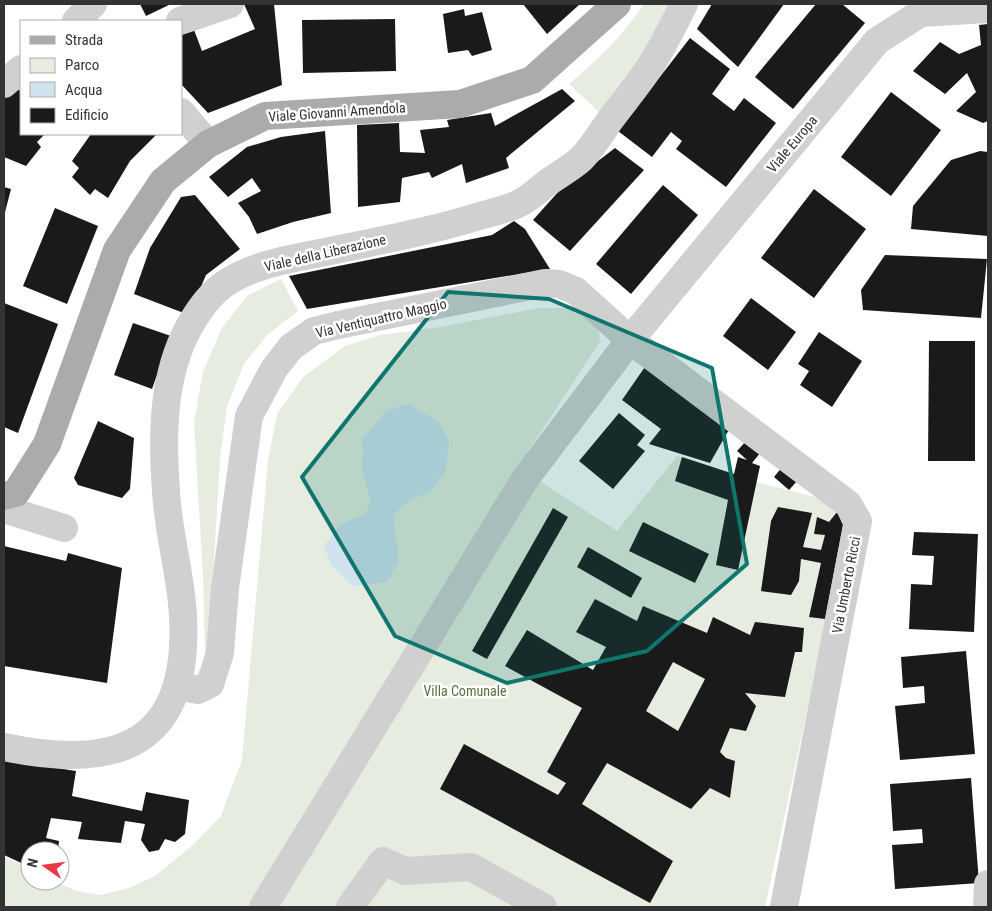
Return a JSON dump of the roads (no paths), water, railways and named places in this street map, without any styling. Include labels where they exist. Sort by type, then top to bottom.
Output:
[{"type":"main road","name":"Viale Giovanni Amendola","points":[[4,496],[16,493],[47,444],[117,250],[163,181],[208,144],[265,116],[460,104],[532,80],[616,4]]},
{"type":"street","points":[[77,20],[93,4]]},
{"type":"street","points":[[182,20],[230,4]]},
{"type":"street","name":"Viale della Liberazione","points":[[4,747],[40,754],[85,756],[108,753],[134,742],[156,724],[164,714],[178,686],[183,665],[183,613],[172,546],[166,491],[165,405],[172,367],[187,331],[201,306],[222,286],[249,271],[268,265],[448,226],[519,204],[582,158],[655,59],[684,4]]},
{"type":"street","name":"Viale Europa","points":[[263,907],[525,479],[630,340],[877,41],[921,13],[988,9]]},
{"type":"street","points":[[4,84],[20,70]]},
{"type":"street","points":[[182,113],[208,144]]},
{"type":"street","name":"Via Ventiquattro Maggio","points":[[178,686],[198,690],[210,684],[214,676],[220,653],[225,588],[249,416],[274,369],[291,347],[314,332],[330,327],[545,283],[559,284],[576,291],[630,340]]},
{"type":"street","name":"Via Umberto Ricci","points":[[630,340],[848,504],[858,521],[784,907]]},
{"type":"street","points":[[4,509],[64,528]]},
{"type":"street","points":[[350,907],[383,861],[405,871],[471,867],[543,907]]},
{"type":"street","points":[[987,907],[988,884]]},
{"type":"water","points":[[408,404],[439,422],[449,442],[446,470],[429,494],[412,498],[393,515],[399,561],[387,582],[352,586],[331,565],[324,546],[341,524],[365,514],[371,502],[362,469],[363,438],[387,410]]},
{"type":"park label","name":"Villa Comunale","points":[[465,691]]}]
